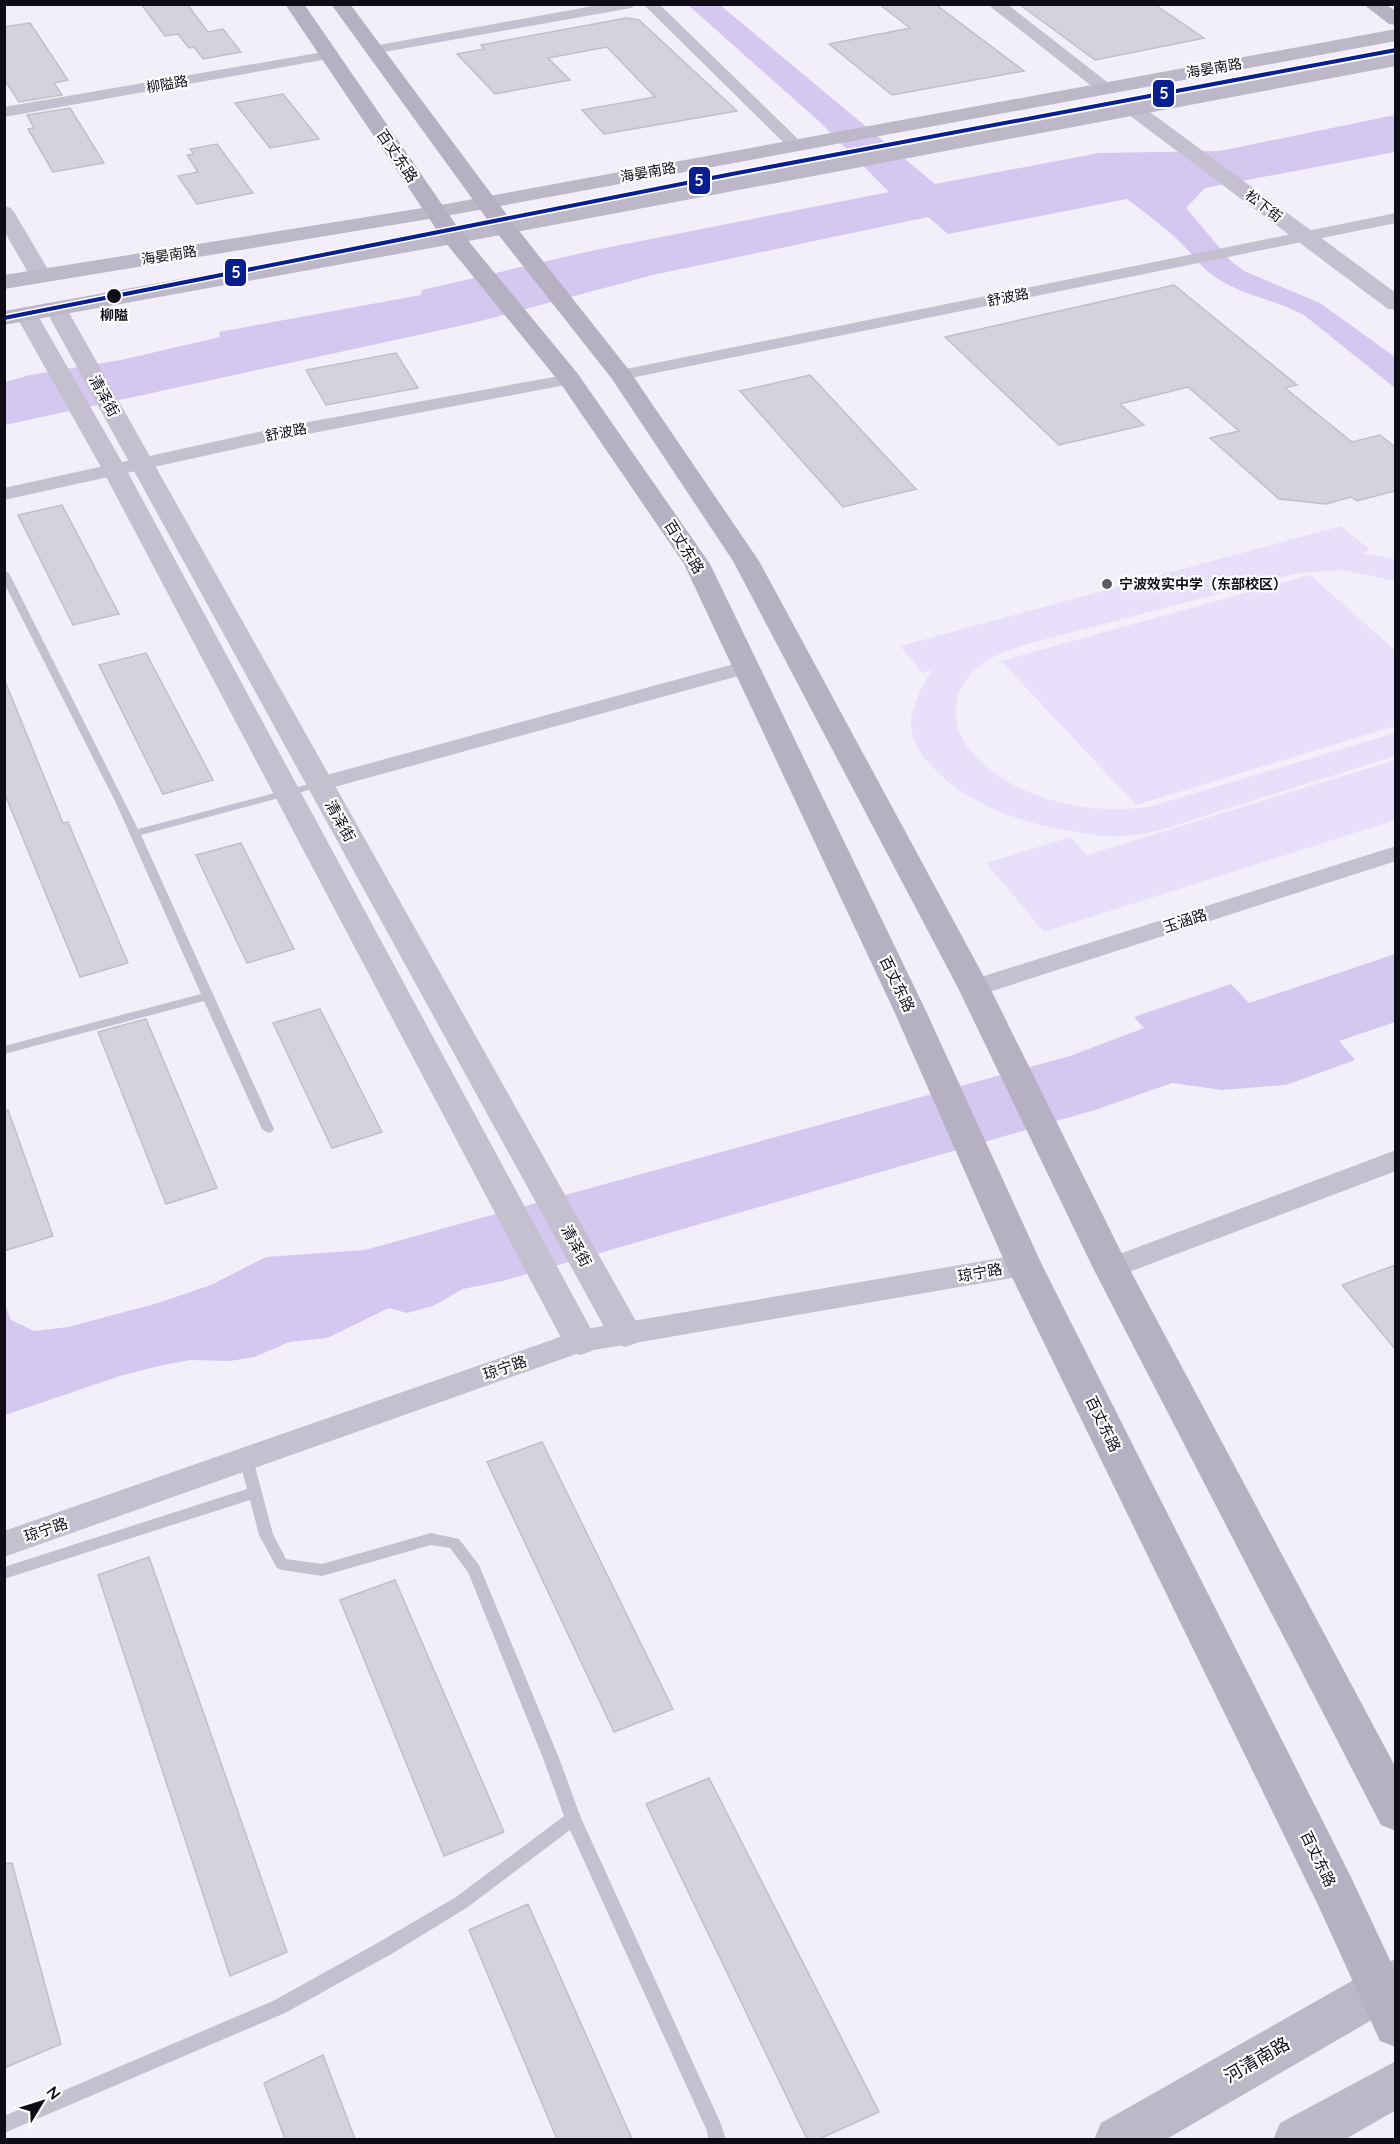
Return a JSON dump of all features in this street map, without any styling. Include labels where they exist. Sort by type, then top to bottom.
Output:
[{"type":"main road","name":"百丈东路","points":[[294,4],[435,212],[570,379],[697,564],[910,1011],[1024,1265],[1390,1999]]},
{"type":"main road","points":[[340,4],[488,201],[505,228],[621,375],[746,561],[974,988],[1111,1268],[1395,1811]]},
{"type":"main road","points":[[1371,4],[1395,20]]},
{"type":"main road","name":"海晏南路","points":[[7,278],[41,276],[435,212],[1395,35]]},
{"type":"main road","name":"海晏南路","points":[[15,316],[505,228],[1395,60]]},
{"type":"main road","name":"河清南路","points":[[1118,2139],[1390,1999]]},
{"type":"main road","points":[[1297,2139],[1395,2084]]},
{"type":"street","points":[[373,50],[631,4]]},
{"type":"street","points":[[650,4],[795,145]]},
{"type":"street","points":[[995,4],[1106,88]]},
{"type":"street","name":"柳隘路","points":[[4,112],[329,55]]},
{"type":"street","name":"松下街","points":[[1132,108],[1395,304]]},
{"type":"street","points":[[4,212],[41,276]]},
{"type":"street","name":"舒波路","points":[[621,375],[1395,218]]},
{"type":"street","name":"清泽街","points":[[56,309],[625,1333]]},
{"type":"street","name":"清泽街","points":[[15,316],[114,470],[580,1341]]},
{"type":"street","name":"舒波路","points":[[4,494],[281,433],[570,379]]},
{"type":"street","points":[[320,784],[745,667]]},
{"type":"street","name":"玉涵路","points":[[974,988],[1395,853]]},
{"type":"street","points":[[1111,1268],[1395,1160]]},
{"type":"street","name":"琼宁路","points":[[4,1544],[580,1341],[1024,1265]]},
{"type":"lane","points":[[4,573],[134,833],[268,1130]]},
{"type":"lane","points":[[134,833],[320,784]]},
{"type":"lane","points":[[4,1050],[207,996]]},
{"type":"lane","points":[[246,1459],[266,1535],[282,1564],[322,1570],[430,1539],[454,1543],[474,1569],[551,1758],[573,1819],[717,2139]]},
{"type":"lane","points":[[4,1573],[255,1492]]},
{"type":"lane","points":[[4,2125],[279,2007],[462,1902],[573,1819]]},
{"type":"shaded area","points":[[688,5],[720,5],[935,184],[1099,153],[1220,151],[1395,115],[1395,152],[1205,188],[1186,208],[1231,261],[1244,271],[1320,303],[1395,357],[1395,388],[1304,315],[1239,290],[1212,275],[1175,237],[1127,199],[948,234],[928,217],[653,275],[473,323],[5,425],[5,382],[30,375],[121,360],[220,337],[219,332],[421,295],[422,290],[595,250],[889,192],[821,123]]},
{"type":"shaded area","points":[[1341,526],[1370,550],[1362,553],[1395,559],[1395,581],[1343,570],[1298,573],[1020,646],[990,659],[971,674],[959,692],[955,710],[957,727],[965,743],[976,757],[1007,781],[1054,801],[1101,809],[1149,807],[1395,733],[1395,756],[1162,830],[1137,835],[1112,836],[1051,827],[993,809],[958,789],[942,776],[917,747],[911,730],[911,720],[919,694],[932,670],[922,673],[900,646]]},
{"type":"shaded area","points":[[1310,575],[1395,650],[1395,726],[1136,805],[1001,661]]},
{"type":"shaded area","points":[[1395,760],[1395,820],[1044,932],[986,863],[1071,837],[1087,855]]},
{"type":"shaded area","points":[[1395,954],[1395,1022],[1339,1041],[1355,1060],[1286,1085],[1222,1090],[1172,1083],[1095,1110],[503,1281],[463,1289],[433,1306],[407,1313],[389,1308],[327,1338],[289,1342],[255,1357],[230,1361],[190,1360],[159,1366],[123,1375],[5,1415],[4,1302],[11,1320],[34,1331],[68,1327],[158,1303],[211,1285],[266,1257],[365,1250],[1070,1056],[1144,1028],[1134,1017],[1231,984],[1249,1003]]},
{"type":"building","points":[[141,4],[187,4],[208,32],[223,29],[241,52],[203,59],[194,47],[189,48],[178,34],[165,36]]},
{"type":"building","points":[[879,4],[935,4],[1024,71],[892,95],[829,44],[910,28]]},
{"type":"building","points":[[1019,4],[1154,4],[1204,38],[1095,60]]},
{"type":"building","points":[[626,18],[639,20],[737,111],[604,134],[582,110],[655,97],[607,47],[548,58],[570,80],[495,94],[457,54],[484,49],[481,45]]},
{"type":"building","points":[[30,23],[68,80],[54,83],[62,95],[19,102],[4,79],[4,27]]},
{"type":"building","points":[[283,94],[319,139],[270,148],[235,103]]},
{"type":"building","points":[[70,108],[104,163],[53,172],[28,129],[34,128],[27,115]]},
{"type":"building","points":[[217,144],[253,193],[197,204],[178,176],[198,172],[187,155],[194,154],[190,149]]},
{"type":"building","points":[[1174,285],[1297,385],[1285,388],[1352,442],[1380,435],[1395,447],[1395,491],[1357,501],[1351,497],[1326,504],[1279,499],[1210,438],[1239,431],[1188,387],[1120,404],[1144,425],[1059,445],[945,337]]},
{"type":"building","points":[[396,353],[418,388],[326,405],[306,370]]},
{"type":"building","points":[[810,375],[916,489],[843,507],[740,391]]},
{"type":"building","points":[[62,505],[119,614],[73,625],[18,515]]},
{"type":"building","points":[[146,653],[213,780],[163,794],[99,665]]},
{"type":"building","points":[[4,679],[63,823],[68,822],[128,963],[80,977],[4,792]]},
{"type":"building","points":[[241,843],[294,949],[247,963],[196,855]]},
{"type":"building","points":[[320,1009],[382,1132],[332,1148],[273,1023]]},
{"type":"building","points":[[146,1019],[217,1188],[166,1204],[98,1032]]},
{"type":"building","points":[[8,1110],[53,1236],[4,1251],[4,1111]]},
{"type":"building","points":[[1395,1265],[1395,1349],[1342,1285]]},
{"type":"building","points":[[542,1442],[673,1709],[614,1732],[487,1462]]},
{"type":"building","points":[[149,1557],[287,1952],[230,1976],[98,1575]]},
{"type":"building","points":[[395,1580],[504,1832],[444,1856],[340,1600]]},
{"type":"building","points":[[709,1778],[879,2112],[819,2139],[807,2139],[646,1804]]},
{"type":"building","points":[[12,1863],[61,2044],[4,2068],[4,1864]]},
{"type":"building","points":[[528,1904],[632,2139],[557,2139],[469,1930]]},
{"type":"building","points":[[323,2055],[355,2139],[285,2139],[264,2083]]},
{"type":"transit line","name":"5","points":[[4,318],[732,174],[1396,50]]},
{"type":"place","name":"柳隘","points":[[114,296]]},
{"type":"place","name":"宁波效实中学（东部校区）","points":[[1107,584]]}]
